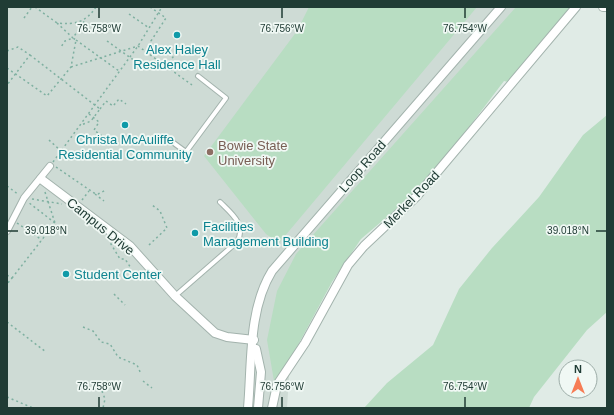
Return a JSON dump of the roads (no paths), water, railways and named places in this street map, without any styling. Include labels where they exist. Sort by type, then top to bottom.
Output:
[{"type":"street","name":"Loop Road","points":[[248,408],[255,317],[259,296],[272,271],[501,7]]},
{"type":"street","name":"Merkel Road","points":[[272,408],[272,400],[277,385],[305,343],[348,265],[364,246],[417,196],[576,7]]},
{"type":"street","points":[[7,231],[24,198],[41,179],[50,166]]},
{"type":"street","name":"Campus Drive","points":[[41,179],[130,246],[175,296],[215,333],[227,337],[254,340]]},
{"type":"street","name":"Loop Road","points":[[254,340],[261,372],[258,408]]},
{"type":"lane","points":[[171,141],[186,152],[226,98],[198,76]]},
{"type":"lane","points":[[175,296],[237,242],[240,237],[241,232],[238,221],[220,202]]},
{"type":"place","name":"Alex Haley Residence Hall","points":[[177,35]]},
{"type":"place","name":"Christa McAuliffe Residential Community","points":[[125,125]]},
{"type":"place","name":"Bowie State University","points":[[210,152]]},
{"type":"place","name":"Facilities Management Building","points":[[195,233]]},
{"type":"place","name":"Student Center","points":[[66,274]]}]
